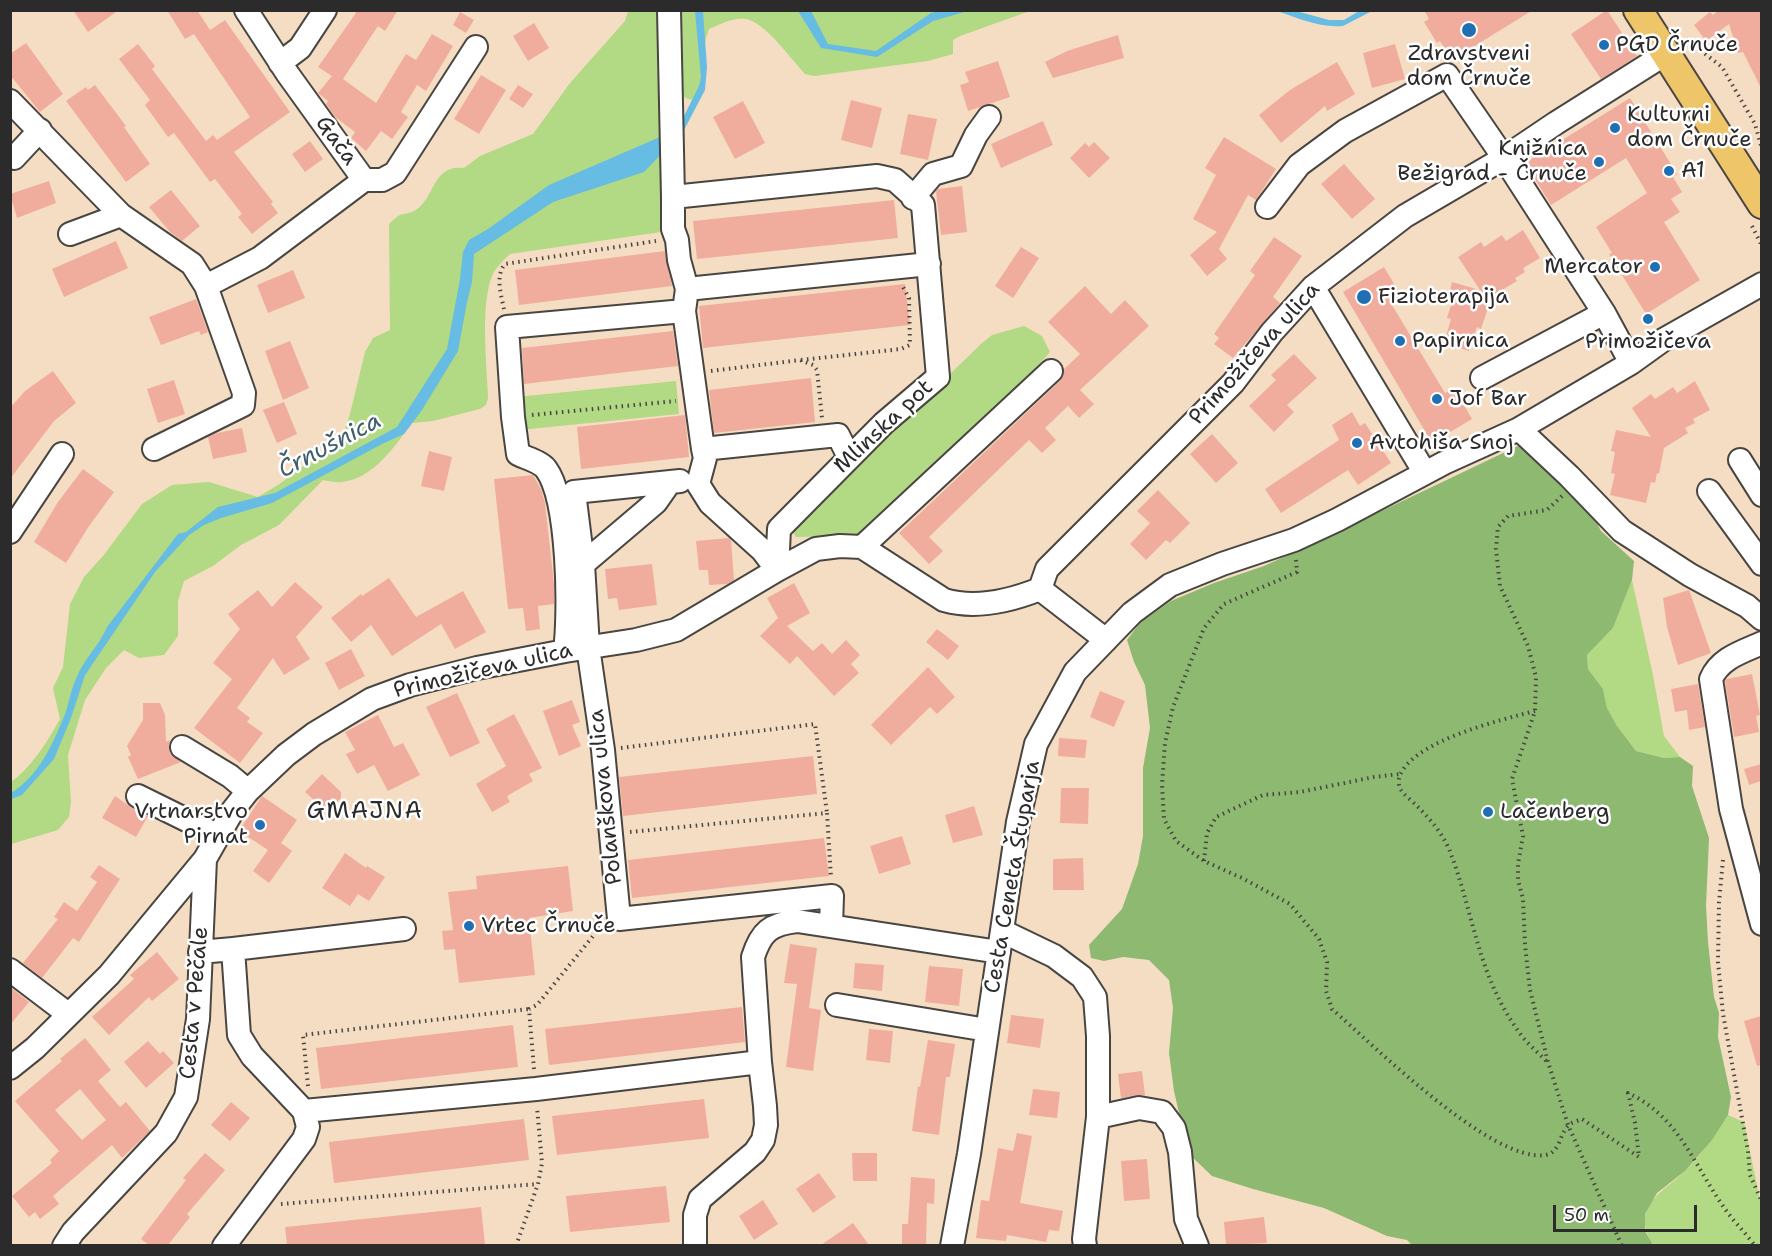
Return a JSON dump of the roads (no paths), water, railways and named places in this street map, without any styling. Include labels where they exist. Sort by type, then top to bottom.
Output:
[{"type":"main road","points":[[1638,10],[1674,44],[1761,204]]},
{"type":"street","name":"Gača","points":[[246,10],[280,63],[364,180],[382,180],[395,173],[476,47]]},
{"type":"street","points":[[280,63],[300,48],[325,10]]},
{"type":"street","points":[[669,10],[673,229],[677,240],[686,300],[704,454],[698,484],[710,503],[762,550],[777,570]]},
{"type":"street","name":"Primožičeva ulica","points":[[1040,589],[1047,569],[1233,383],[1272,332],[1313,287],[1406,216],[1504,158],[1674,44]]},
{"type":"street","points":[[1267,207],[1299,165],[1345,131],[1447,75],[1504,158],[1604,313],[1631,363]]},
{"type":"street","points":[[10,101],[121,215],[192,264],[206,286],[244,393],[243,405],[154,449]]},
{"type":"street","points":[[913,198],[933,174],[961,166],[976,135],[989,117]]},
{"type":"street","points":[[14,158],[40,130]]},
{"type":"street","name":"Mlinska pot","points":[[672,197],[877,176],[894,180],[923,205],[938,377],[884,423],[779,529],[777,570]]},
{"type":"street","points":[[206,286],[260,258],[364,180]]},
{"type":"street","points":[[70,234],[121,215]]},
{"type":"street","points":[[565,651],[568,611],[566,493],[545,467],[518,454],[507,327],[892,266],[929,264]]},
{"type":"street","name":"Cesta Ceneta Štuparja","points":[[952,1245],[969,1154],[1018,822],[1036,744],[1075,672],[1132,613],[1170,585],[1222,564],[1294,540],[1425,473],[1519,429],[1631,363],[1663,340],[1761,284]]},
{"type":"street","points":[[1313,287],[1425,473]]},
{"type":"street","points":[[1482,378],[1604,313]]},
{"type":"street","points":[[1052,371],[862,547],[944,600],[959,604],[997,602],[1040,589],[1106,640]]},
{"type":"street","points":[[1519,429],[1622,531],[1690,575],[1747,606],[1761,619]]},
{"type":"street","points":[[704,454],[838,435],[849,457]]},
{"type":"street","points":[[10,532],[62,454]]},
{"type":"street","points":[[566,493],[681,480],[694,471],[704,454]]},
{"type":"street","points":[[1740,460],[1761,495]]},
{"type":"street","points":[[583,564],[656,502],[670,482]]},
{"type":"street","points":[[1709,491],[1761,564]]},
{"type":"street","name":"Polanškova ulica","points":[[566,493],[583,564],[588,647],[603,750],[619,919],[832,896],[831,926]]},
{"type":"street","name":"Primožičeva ulica","points":[[10,1068],[35,1048],[109,975],[205,859],[233,810],[248,790],[286,755],[314,734],[372,699],[410,685],[477,668],[636,640],[676,630],[816,549],[840,546],[862,547]]},
{"type":"street","points":[[1761,643],[1725,661],[1716,669],[1712,679],[1731,809],[1761,924]]},
{"type":"street","points":[[182,747],[230,776],[248,790]]},
{"type":"street","points":[[138,796],[219,836]]},
{"type":"street","name":"Cesta v Pečale","points":[[64,1245],[73,1232],[166,1133],[186,1097],[198,1019],[205,859]]},
{"type":"street","points":[[694,1245],[695,1215],[700,1199],[755,1152],[763,1140],[765,1106],[753,957],[757,943],[767,931],[779,923],[796,921],[1000,941],[1054,956],[1082,977],[1095,997],[1098,1036],[1098,1117],[1082,1243]]},
{"type":"street","points":[[200,951],[404,929]]},
{"type":"street","points":[[224,1245],[304,1139],[308,1127],[307,1110],[252,1056],[239,1035],[233,949]]},
{"type":"street","points":[[10,970],[68,1014]]},
{"type":"street","points":[[837,1005],[987,1030]]},
{"type":"street","points":[[307,1110],[536,1089],[760,1062]]},
{"type":"street","points":[[1098,1117],[1139,1108],[1162,1112],[1174,1128],[1180,1152],[1186,1219],[1197,1245]]},
{"type":"water","name":"Črnušnica","points":[[695,11],[703,11],[707,67],[705,90],[683,132],[644,172],[553,202],[474,254],[472,282],[458,351],[422,410],[404,434],[272,503],[221,518],[189,535],[155,572],[85,675],[54,759],[22,795],[11,799],[11,793],[29,778],[48,751],[65,714],[79,672],[107,627],[178,534],[186,532],[218,507],[275,493],[397,427],[447,349],[463,252],[469,240],[549,185],[667,134],[682,120],[699,86],[701,77]]},
{"type":"water","points":[[798,11],[811,11],[828,44],[876,51],[931,13],[968,11],[933,21],[877,57],[821,48]]},
{"type":"water","points":[[1277,11],[1296,11],[1329,20],[1344,20],[1359,11],[1372,11],[1343,26],[1334,26],[1309,22]]},
{"type":"place","name":"Zdravstveni dom Črnuče","points":[[1469,30]]},
{"type":"place","name":"PGD Črnuče","points":[[1604,45]]},
{"type":"place","name":"Kulturni dom Črnuče","points":[[1615,128]]},
{"type":"place","name":"Knižnica Bežigrad - Črnuče","points":[[1599,162]]},
{"type":"place","name":"A1","points":[[1669,171]]},
{"type":"place","name":"Mercator","points":[[1655,267]]},
{"type":"place","name":"Fizioterapija","points":[[1364,297]]},
{"type":"place","name":"Primožičeva","points":[[1648,319]]},
{"type":"place","name":"Papirnica","points":[[1400,341]]},
{"type":"place","name":"Jof Bar","points":[[1437,399]]},
{"type":"place","name":"Avtohiša Snoj","points":[[1357,443]]},
{"type":"place","name":"Lačenberg","points":[[1488,812]]},
{"type":"place","name":"Vrtnarstvo Pirnat","points":[[260,825]]},
{"type":"place","name":"Vrtec Črnuče","points":[[469,926]]},
{"type":"district","name":"GMAJNA","points":[[365,812]]}]
